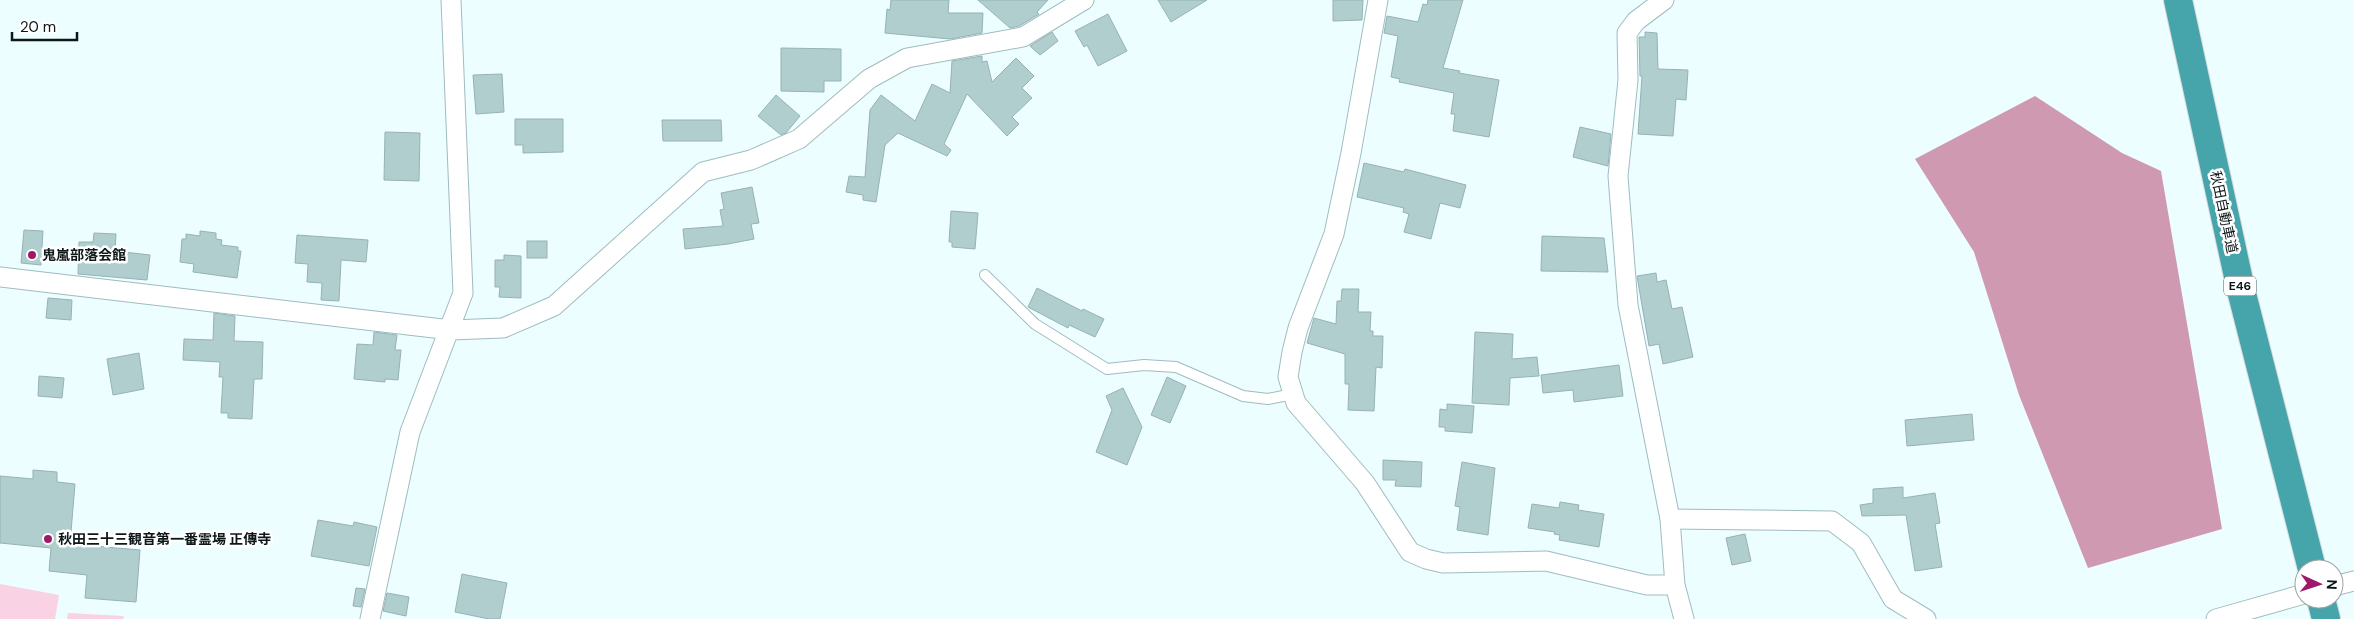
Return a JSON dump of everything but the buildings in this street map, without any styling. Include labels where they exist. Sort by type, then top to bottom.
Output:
[{"type":"highway","name":"秋田自動車道","points":[[2178,0],[2241,290],[2309,559]]},
{"type":"street","points":[[370,619],[410,432],[451,330],[463,293],[451,0]]},
{"type":"street","points":[[0,277],[451,330],[503,328],[554,306],[703,172],[751,160],[799,139],[869,78],[907,58],[1023,37],[1084,0]]},
{"type":"street","points":[[1378,0],[1351,153],[1334,234],[1298,328],[1292,352],[1288,377],[1296,404],[1365,483],[1410,552],[1418,556],[1444,563],[1546,561],[1647,585],[1675,585]]},
{"type":"street","points":[[1664,0],[1636,21],[1627,33],[1628,80],[1618,176],[1628,305],[1670,519],[1675,585],[1684,619]]},
{"type":"street","points":[[1670,519],[1832,521],[1861,543],[1893,599],[1926,619]]},
{"type":"street","points":[[2220,617],[2294,597]]},
{"type":"lane","points":[[985,275],[1035,324],[1107,369],[1144,365],[1176,367],[1243,396],[1268,399],[1293,394]]},
{"type":"shaded area","points":[[2035,96],[2122,153],[2161,171],[2222,529],[2088,568],[2019,395],[1974,252],[1915,159]]},
{"type":"shaded area","points":[[0,584],[59,595],[55,619],[0,619]]},
{"type":"shaded area","points":[[68,613],[124,616],[123,619],[67,619]]},
{"type":"place","name":"鬼嵐部落会館","points":[[32,255]]},
{"type":"place","name":"秋田三十三観音第一番霊場 正傳寺","points":[[48,539]]}]
